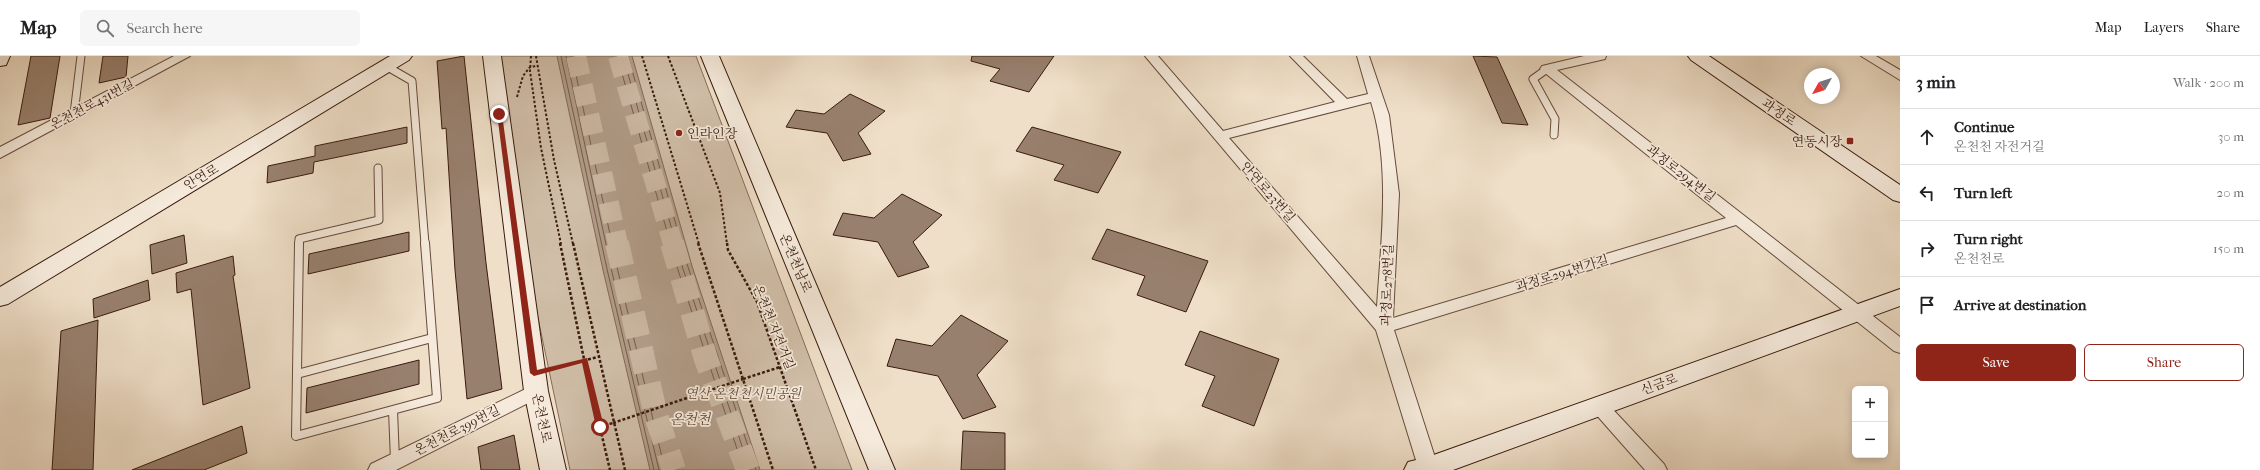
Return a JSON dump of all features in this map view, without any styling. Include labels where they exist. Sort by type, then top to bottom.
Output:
[{"type":"street","points":[[0,62],[1,56]]},
{"type":"street","name":"온천천로431번길","points":[[0,152],[184,56]]},
{"type":"street","name":"온천천로","points":[[492,56],[535,382],[553,470]]},
{"type":"street","name":"온천천남로","points":[[710,56],[882,470]]},
{"type":"street","name":"안연로23번길","points":[[1151,56],[1384,327]]},
{"type":"street","points":[[1296,56],[1344,104]]},
{"type":"street","name":"과정로278번길","points":[[1363,56],[1382,115],[1392,194],[1384,327],[1425,469]]},
{"type":"street","points":[[1546,69],[1600,56]]},
{"type":"street","name":"과정로","points":[[1697,56],[1900,195]]},
{"type":"street","points":[[1867,56],[1900,76]]},
{"type":"street","name":"안연로","points":[[0,298],[395,61]]},
{"type":"street","name":"과정로294번길","points":[[1546,69],[1900,346]]},
{"type":"street","points":[[1220,136],[1376,96]]},
{"type":"street","name":"과정로294번가길","points":[[1384,327],[1739,219]]},
{"type":"street","name":"신금로","points":[[1425,469],[1900,297]]},
{"type":"street","name":"온천천로399번길","points":[[378,470],[535,382]]},
{"type":"street","points":[[1599,406],[1657,470]]},
{"type":"lane","points":[[74,114],[82,56]]},
{"type":"lane","points":[[378,168],[378,220],[299,239],[296,436],[436,398],[412,81],[395,61]]},
{"type":"lane","points":[[1546,69],[1533,79],[1554,119],[1554,135]]},
{"type":"lane","points":[[297,374],[432,338]]},
{"type":"lane","points":[[393,410],[395,461]]},
{"type":"path","points":[[531,56],[530,67],[541,148],[585,360],[610,470]]},
{"type":"path","points":[[536,56],[554,160],[613,423],[625,470]]},
{"type":"path","points":[[642,56],[707,272],[773,470]]},
{"type":"path","name":"온천천 자전거길","points":[[668,56],[720,193],[728,250],[757,302],[816,470]]},
{"type":"path","points":[[530,67],[537,66]]},
{"type":"path","points":[[535,382],[585,360],[598,357]]},
{"type":"path","points":[[600,427],[780,367]]},
{"type":"green space","name":"연산 온천천시민공원","points":[[497,56],[696,56],[852,470],[570,470],[535,304]]},
{"type":"water","name":"온천천","points":[[557,56],[632,56],[692,266],[760,470],[650,470],[603,270]]},
{"type":"building","points":[[31,56],[60,56],[50,118],[18,125]]},
{"type":"building","points":[[103,56],[128,56],[126,77],[99,83]]},
{"type":"building","points":[[464,56],[486,263],[502,389],[467,399],[455,270],[446,128],[442,129],[437,61]]},
{"type":"building","points":[[972,56],[1054,56],[1029,92],[990,81],[1000,69],[971,61]]},
{"type":"building","points":[[1473,56],[1497,57],[1528,125],[1502,123]]},
{"type":"building","points":[[850,94],[885,111],[858,133],[871,154],[843,161],[827,133],[786,127],[796,110],[824,114]]},
{"type":"building","points":[[407,127],[407,143],[314,162],[313,173],[267,183],[268,166],[315,156],[315,146]]},
{"type":"building","points":[[1032,127],[1121,152],[1098,193],[1054,180],[1064,165],[1016,151]]},
{"type":"building","points":[[902,194],[942,215],[913,242],[929,267],[898,277],[878,242],[833,235],[843,213],[874,218]]},
{"type":"building","points":[[1107,229],[1208,261],[1186,312],[1137,295],[1145,276],[1092,259]]},
{"type":"building","points":[[409,232],[409,251],[308,274],[309,254]]},
{"type":"building","points":[[184,235],[187,263],[152,274],[150,245]]},
{"type":"building","points":[[233,256],[235,275],[233,276],[250,388],[203,405],[191,289],[177,293],[176,273]]},
{"type":"building","points":[[148,280],[150,300],[94,318],[93,299]]},
{"type":"building","points":[[961,315],[1008,341],[977,375],[996,407],[963,419],[938,376],[887,366],[896,339],[932,346]]},
{"type":"building","points":[[98,320],[93,470],[52,470],[61,331]]},
{"type":"building","points":[[1200,331],[1279,359],[1254,426],[1202,406],[1215,376],[1185,365]]},
{"type":"building","points":[[419,360],[419,384],[306,413],[307,388]]},
{"type":"building","points":[[242,426],[247,453],[204,470],[132,470]]},
{"type":"building","points":[[963,431],[1005,433],[1005,470],[961,470]]},
{"type":"building","points":[[514,435],[520,470],[481,470],[478,447]]},
{"type":"tunnel","points":[[576,56],[618,244]]},
{"type":"tunnel","points":[[618,56],[673,244]]},
{"type":"tunnel","points":[[617,243],[655,412],[674,470]]},
{"type":"tunnel","points":[[672,243],[706,359],[748,470]]},
{"type":"place","name":"인라인장","points":[[679,133]]},
{"type":"place","name":"연동시장","points":[[1850,141]]},
{"type":"route","points":[[499,114],[534,373],[585,360],[600,427]]}]
